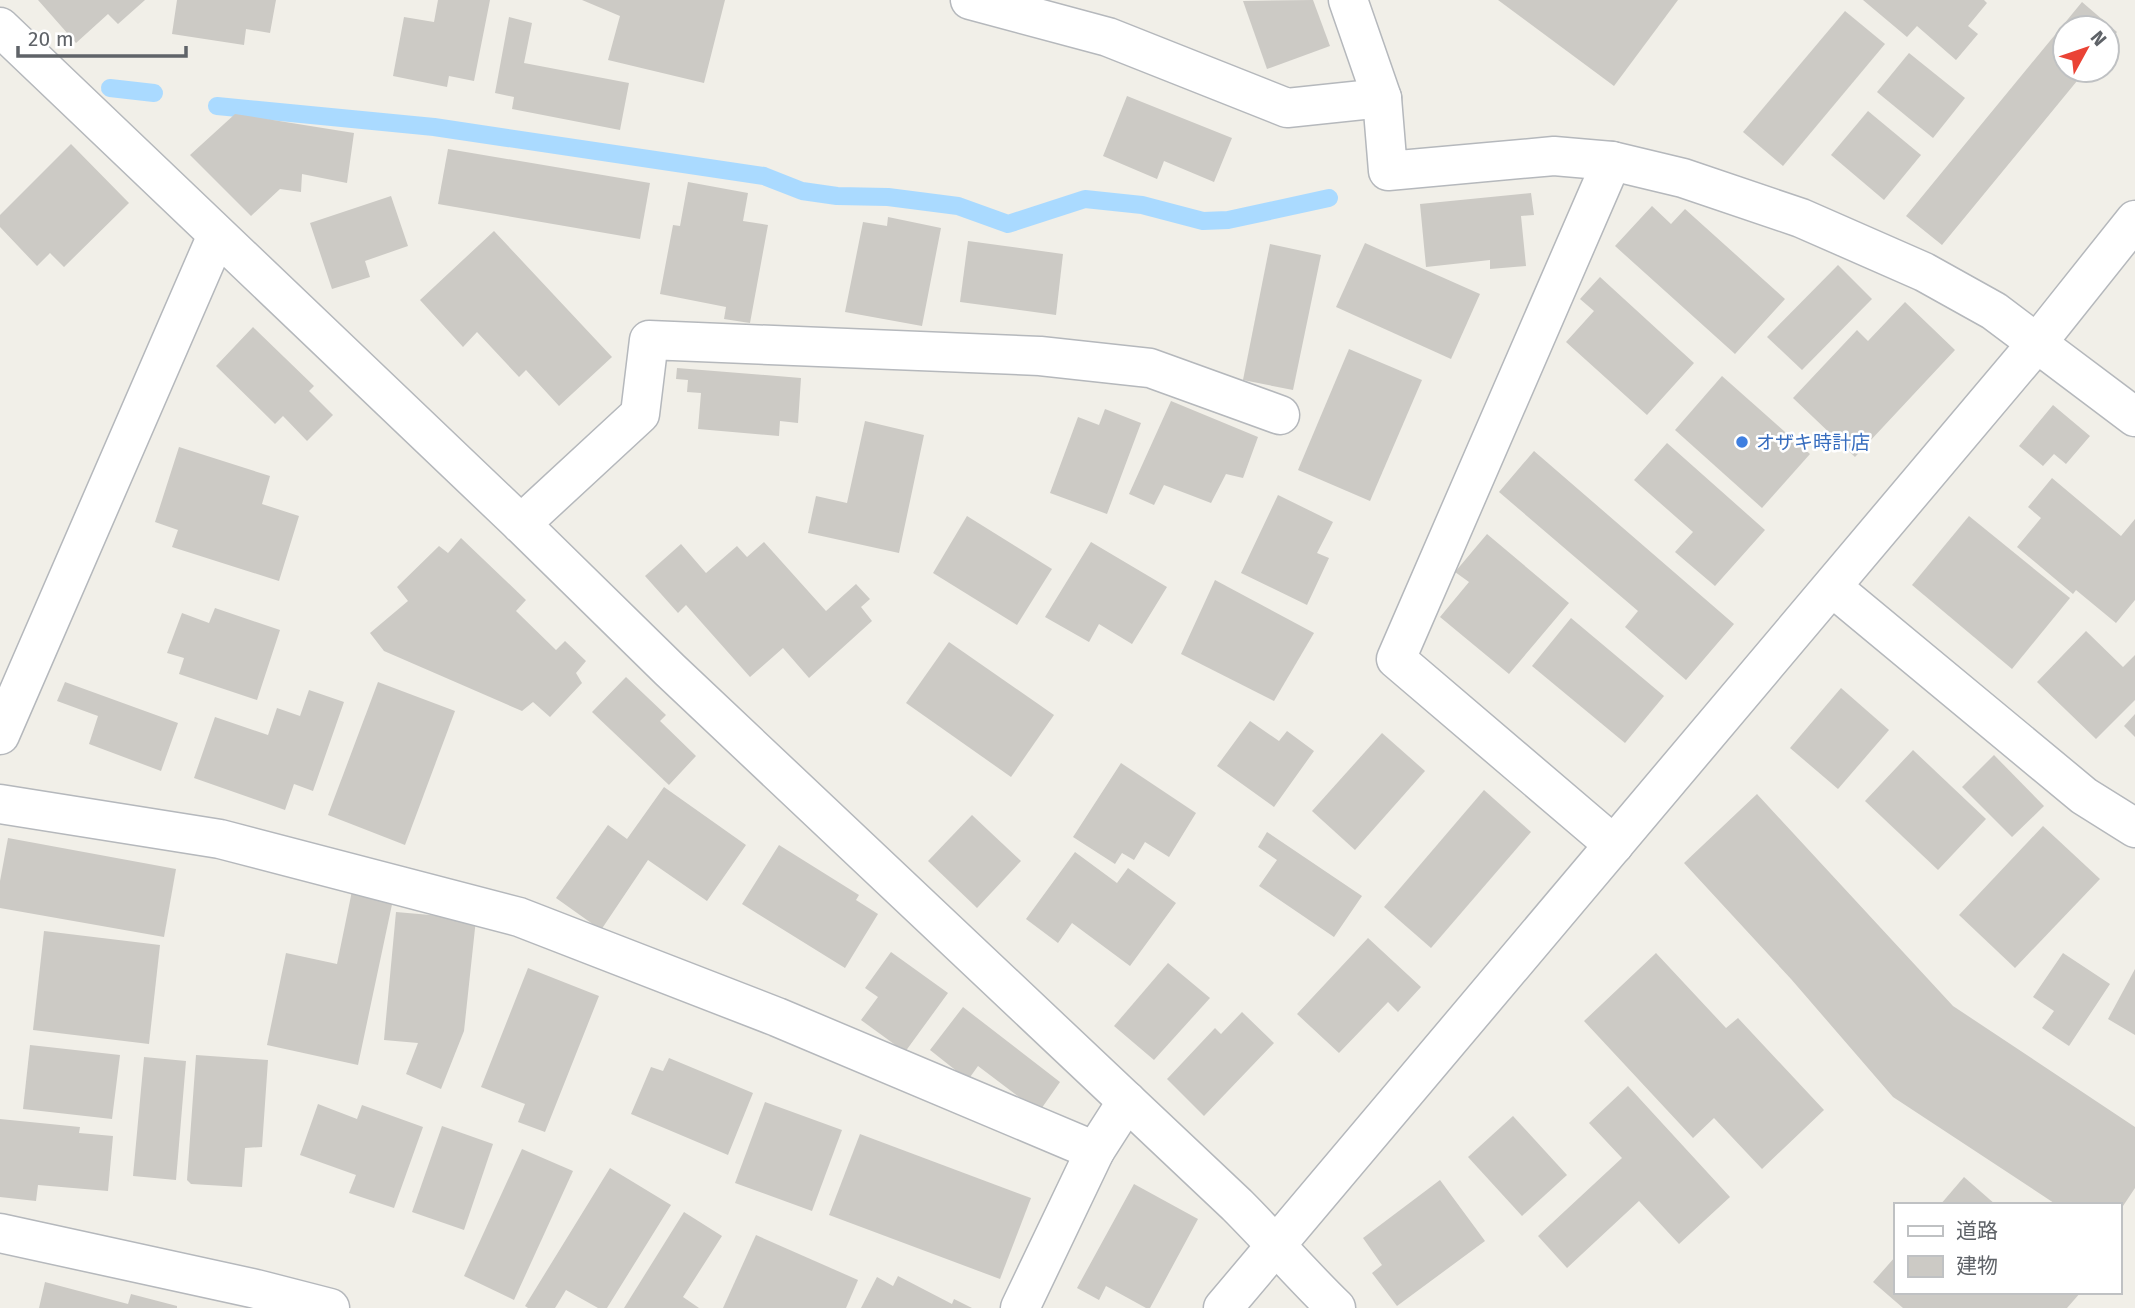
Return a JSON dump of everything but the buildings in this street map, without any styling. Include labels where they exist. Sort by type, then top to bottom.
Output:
[{"type":"street","points":[[970,0],[1108,37],[1287,108],[1382,98]]},
{"type":"street","points":[[1348,0],[1382,98],[1388,171],[1554,156],[1612,161],[1683,178],[1801,218],[1924,272],[1994,311],[2135,417]]},
{"type":"street","points":[[0,27],[521,524],[670,670],[1128,1101],[1277,1244],[1306,1279],[1336,1308]]},
{"type":"street","points":[[1612,161],[1396,659],[1614,845]]},
{"type":"street","points":[[1223,1308],[2038,343],[2135,220]]},
{"type":"street","points":[[0,735],[217,234]]},
{"type":"street","points":[[521,524],[640,414],[649,340],[1040,356],[1150,368],[1280,415]]},
{"type":"street","points":[[1832,587],[2084,796],[2135,828]]},
{"type":"street","points":[[0,804],[220,839],[519,917],[777,1017],[1095,1151]]},
{"type":"street","points":[[1020,1308],[1095,1151],[1128,1101]]},
{"type":"street","points":[[0,1233],[256,1289],[330,1308]]},
{"type":"waterway","points":[[110,88],[154,93]]},
{"type":"waterway","points":[[217,106],[434,127],[764,176],[802,191],[837,196],[888,197],[958,206],[1008,224],[1085,199],[1142,205],[1203,221],[1228,220],[1329,198]]},
{"type":"place","name":"オザキ時計店","points":[[1742,442]]}]
